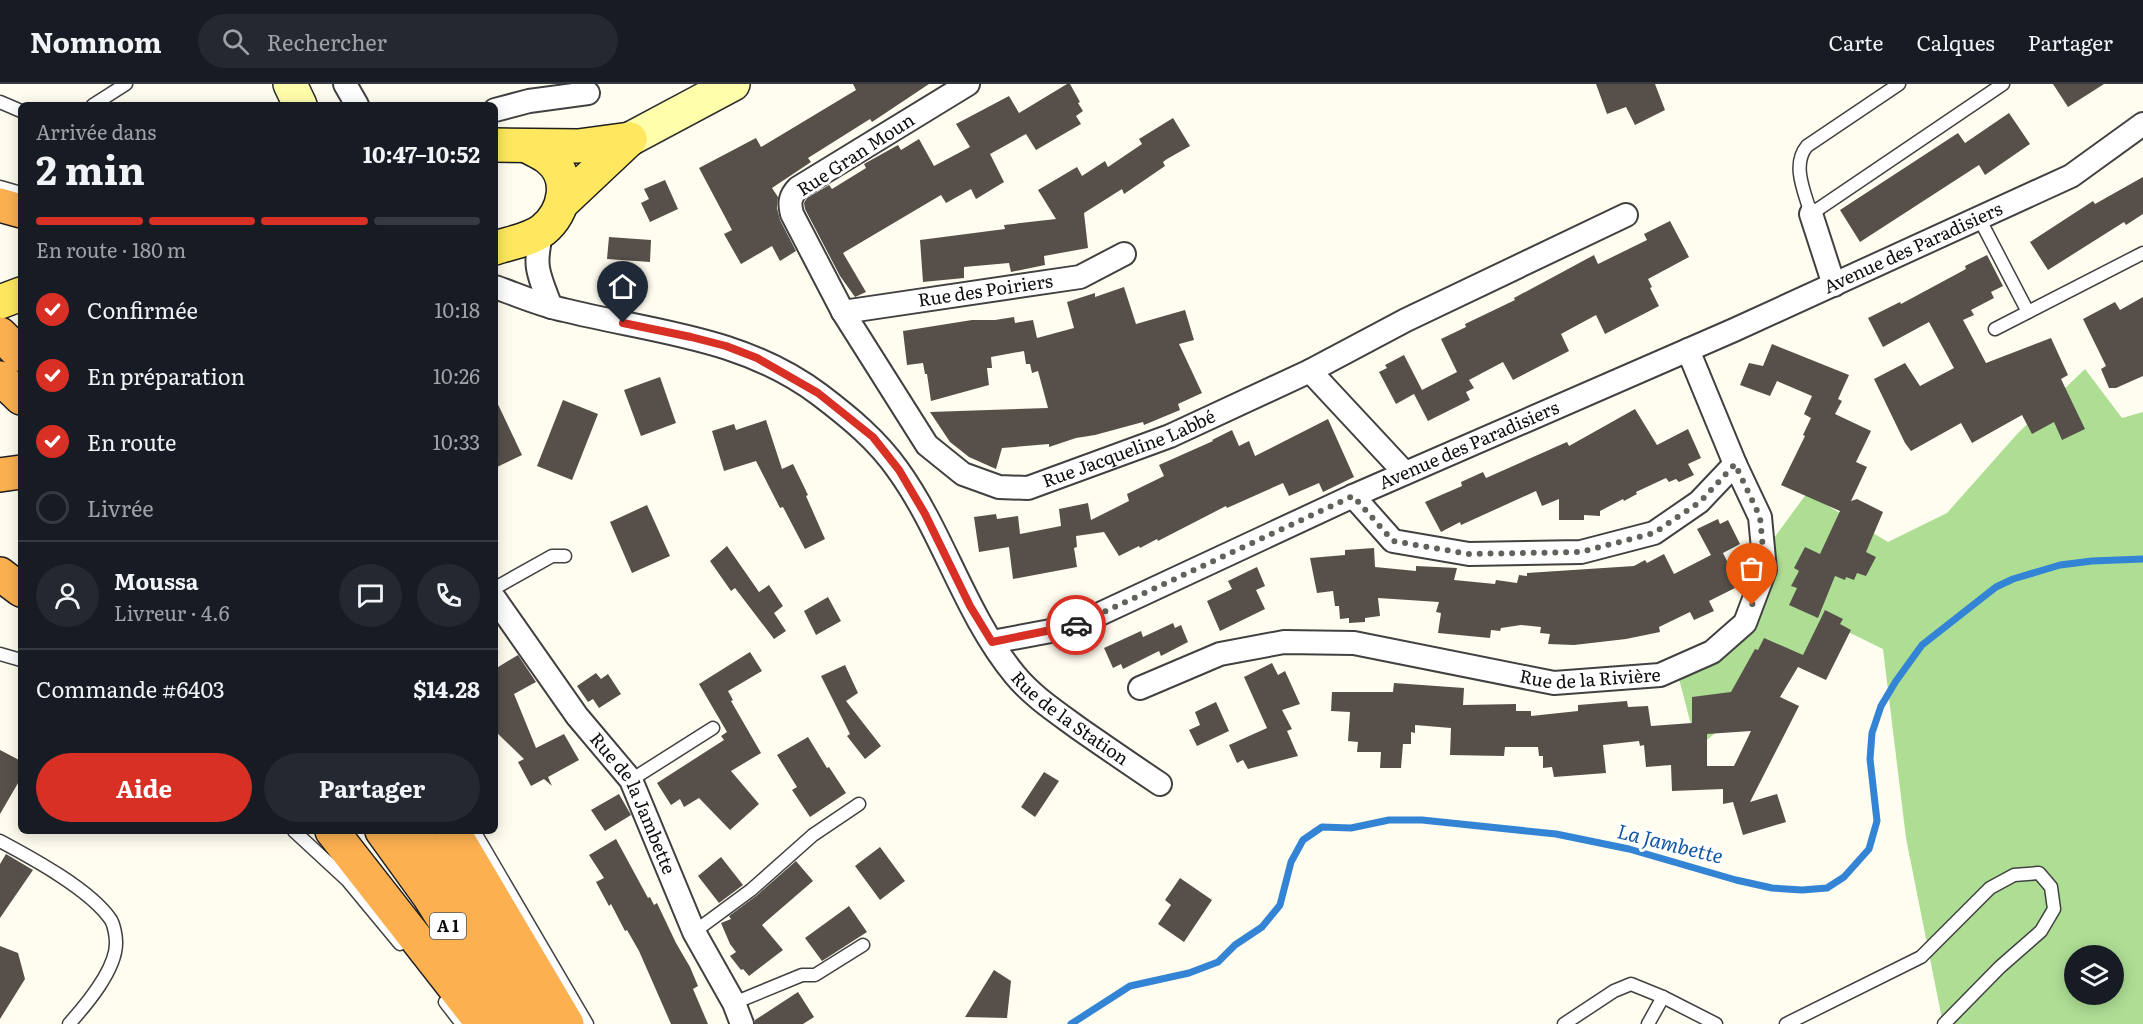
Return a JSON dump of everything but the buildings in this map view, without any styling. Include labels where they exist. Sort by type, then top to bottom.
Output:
[{"type":"highway","points":[[0,206],[18,210]]},
{"type":"highway","points":[[0,334],[18,352]]},
{"type":"highway","points":[[0,378],[18,395]]},
{"type":"highway","points":[[0,475],[18,472]]},
{"type":"highway","points":[[0,574],[18,588]]},
{"type":"highway","points":[[334,834],[483,1024]]},
{"type":"highway","name":"A 1","points":[[384,834],[429,896],[509,1024]]},
{"type":"highway","name":"A 1","points":[[417,834],[541,1024]]},
{"type":"highway","points":[[460,834],[519,925],[567,1024]]},
{"type":"main road","points":[[290,84],[299,102]]},
{"type":"main road","points":[[562,203],[630,139],[733,84]]},
{"type":"main road","points":[[498,145],[578,146],[630,139]]},
{"type":"main road","points":[[498,247],[542,231],[555,217],[562,203],[564,188],[562,176],[547,157],[527,146]]},
{"type":"main road","points":[[0,302],[18,295]]},
{"type":"main road","points":[[0,481],[18,473]]},
{"type":"street","points":[[345,84],[355,102]]},
{"type":"street","name":"Rue Gran Moun","points":[[843,312],[792,214],[790,204],[792,194],[798,188],[968,84]]},
{"type":"street","points":[[498,109],[529,101],[588,93]]},
{"type":"street","name":"Avenue des Paradisiers","points":[[992,642],[1072,627],[1353,496],[1834,285],[2071,176],[2143,124]]},
{"type":"street","points":[[1811,214],[1834,285]]},
{"type":"street","name":"Rue Jacqueline Labbé","points":[[843,312],[927,446],[963,474],[999,487],[1029,488],[1170,436],[1310,371],[1406,320],[1626,215]]},
{"type":"street","points":[[542,231],[536,267],[551,307]]},
{"type":"street","name":"Rue des Poiriers","points":[[843,312],[1080,277],[1124,254]]},
{"type":"street","points":[[498,288],[551,307],[726,346],[757,358],[818,393],[873,437],[899,470],[925,514],[970,606],[992,642]]},
{"type":"street","name":"Rue de la Rivière","points":[[1140,688],[1220,654],[1284,642],[1354,643],[1554,683],[1660,675],[1712,652],[1745,623],[1765,570],[1760,517],[1735,464],[1688,350]]},
{"type":"street","points":[[1310,371],[1405,473]]},
{"type":"street","points":[[1353,496],[1393,541],[1469,554],[1581,552],[1654,533],[1700,502],[1735,464]]},
{"type":"street","name":"Rue de la Jambette","points":[[498,603],[577,716],[631,780],[694,932],[738,1014]]},
{"type":"street","name":"Rue de la Station","points":[[992,642],[1016,676],[1049,707],[1160,784]]},
{"type":"lane","points":[[98,102],[126,84]]},
{"type":"lane","points":[[1899,84],[1801,153],[1800,175],[1811,214],[2003,84]]},
{"type":"lane","points":[[0,102],[18,110]]},
{"type":"lane","points":[[0,187],[18,192]]},
{"type":"lane","points":[[1979,218],[2028,312]]},
{"type":"lane","points":[[1995,329],[2143,253]]},
{"type":"lane","points":[[498,586],[552,556],[566,556]]},
{"type":"lane","points":[[0,654],[18,659]]},
{"type":"lane","points":[[631,780],[713,728]]},
{"type":"lane","points":[[694,932],[751,890],[813,835],[859,804]]},
{"type":"lane","points":[[297,834],[347,880],[407,952]]},
{"type":"lane","points":[[0,840],[40,863],[98,904],[112,922],[116,943],[109,971],[69,1024]]},
{"type":"lane","points":[[1786,1024],[1921,957],[1990,888],[2014,875],[2039,873],[2051,887],[2054,909],[2041,931],[2000,967],[1944,1024]]},
{"type":"lane","points":[[519,925],[586,1024]]},
{"type":"lane","points":[[738,1014],[802,975],[815,975],[863,945]]},
{"type":"lane","points":[[1564,1024],[1614,991],[1632,984],[1664,997],[1716,1024]]},
{"type":"lane","points":[[434,988],[462,1024]]},
{"type":"lane","points":[[1648,1024],[1664,997]]},
{"type":"green space","points":[[2085,369],[2122,418],[2143,412],[2143,1024],[1943,1024],[1906,838],[1883,649],[1842,629],[1697,748],[1677,671],[1757,628],[1763,553],[1807,493],[1888,542],[1947,513],[2018,433]]},
{"type":"waterway","name":"La Jambette","points":[[1071,1024],[1130,986],[1189,973],[1218,962],[1235,945],[1262,927],[1280,905],[1291,862],[1303,840],[1322,827],[1351,828],[1389,820],[1422,820],[1556,834],[1629,849],[1772,888],[1802,890],[1827,888],[1844,877],[1869,849],[1877,821],[1870,759],[1872,733],[1881,706],[1922,645],[1996,587],[2013,579],[2060,565],[2143,559]]},
{"type":"way so far","points":[[1076,625],[1353,496],[1393,541],[1469,554],[1581,552],[1654,533],[1700,502],[1735,464],[1760,517],[1765,570],[1752,605]]},
{"type":"route","points":[[623,323],[726,346],[757,358],[818,393],[873,437],[899,470],[925,514],[970,606],[992,642],[1076,625]]}]
